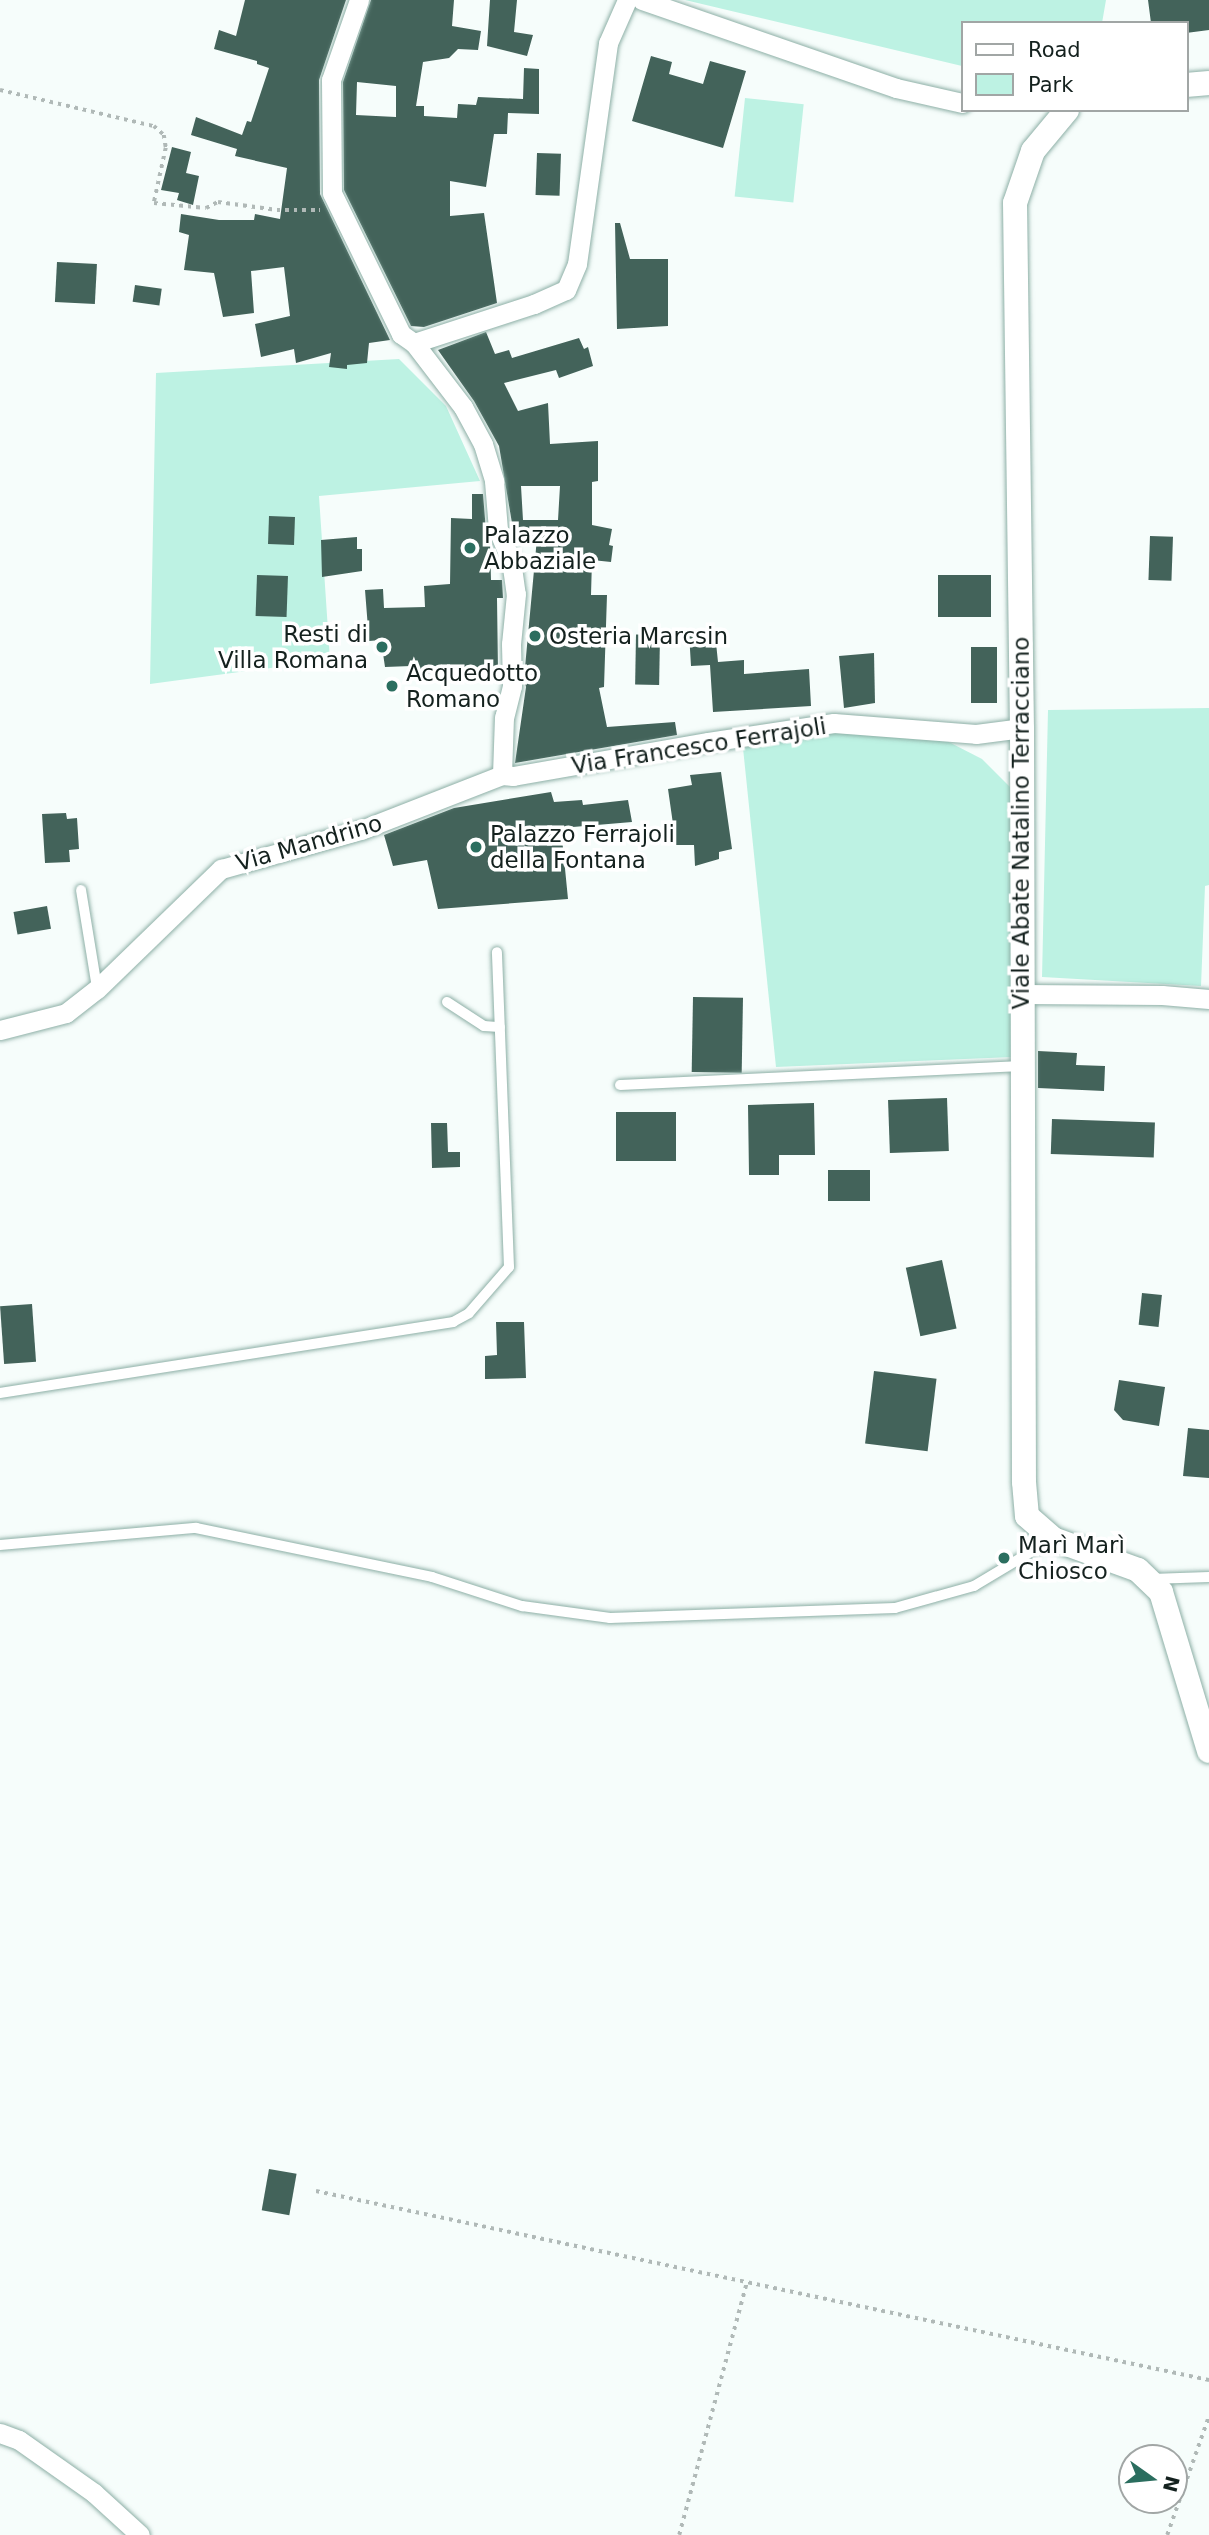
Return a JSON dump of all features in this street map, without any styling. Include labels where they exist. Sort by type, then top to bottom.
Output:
[{"type":"street","points":[[359,0],[331,80],[332,194],[401,334],[414,343],[463,407],[483,444],[494,481],[498,530],[511,560],[516,594],[511,644],[512,687],[504,717],[502,775]]},
{"type":"street","points":[[414,343],[534,304],[566,290],[577,264],[608,43],[626,0]]},
{"type":"street","points":[[642,0],[896,88],[960,103]]},
{"type":"street","points":[[1188,85],[1209,83]]},
{"type":"street","name":"Viale Abate Natalino Terracciano","points":[[1053,1539],[1027,1516],[1024,1482],[1022,728],[1015,203],[1033,151],[1064,112]]},
{"type":"street","name":"Via Francesco Ferrajoli","points":[[502,775],[526,774],[834,723],[976,734],[1022,728]]},
{"type":"street","name":"Via Mandrino","points":[[0,1030],[66,1013],[97,989],[221,869],[360,830],[502,775]]},
{"type":"street","points":[[1022,994],[1162,995],[1209,999]]},
{"type":"street","points":[[1053,1539],[1138,1570],[1161,1592],[1209,1751]]},
{"type":"street","points":[[0,2433],[19,2440],[94,2493],[140,2535]]},
{"type":"lane","points":[[81,890],[97,989]]},
{"type":"lane","points":[[0,1392],[453,1322],[469,1313],[509,1267],[497,952]]},
{"type":"lane","points":[[447,1002],[484,1026],[500,1027]]},
{"type":"lane","points":[[620,1085],[1023,1066]]},
{"type":"lane","points":[[0,1545],[196,1528],[432,1577],[522,1606],[610,1618],[895,1608],[974,1586],[1053,1539]]},
{"type":"lane","points":[[1147,1579],[1209,1577]]},
{"type":"path","points":[[0,90],[154,126],[164,135],[166,148],[154,203],[206,208],[218,202],[277,210],[340,209]]},
{"type":"path","points":[[316,2191],[1209,2380]]},
{"type":"path","points":[[679,2535],[747,2281]]},
{"type":"path","points":[[1167,2535],[1209,2416]]},
{"type":"green space","points":[[685,0],[1106,0],[1102,21],[960,21],[960,66]]},
{"type":"green space","points":[[745,98],[804,104],[793,203],[735,196]]},
{"type":"green space","points":[[399,359],[446,406],[480,481],[319,496],[330,660],[150,684],[156,373]]},
{"type":"green space","points":[[1209,708],[1209,885],[1205,886],[1201,986],[1042,977],[1048,710]]},
{"type":"green space","points":[[833,730],[943,739],[982,759],[1013,790],[1012,1057],[776,1067],[743,748]]},
{"type":"building","points":[[245,0],[346,0],[319,80],[320,194],[390,340],[369,343],[367,363],[347,365],[347,369],[329,367],[331,353],[296,363],[294,349],[261,357],[255,324],[290,316],[284,267],[251,271],[254,313],[223,317],[214,273],[184,270],[189,235],[179,232],[181,214],[219,220],[254,220],[255,214],[280,219],[287,168],[235,156],[237,149],[191,135],[196,117],[242,135],[247,121],[251,122],[269,68],[257,64],[257,61],[214,49],[219,30],[236,36]]},
{"type":"building","points":[[371,0],[454,0],[452,26],[481,31],[478,50],[458,49],[449,58],[423,62],[416,106],[424,106],[424,116],[457,118],[458,104],[476,105],[478,97],[523,99],[524,68],[539,69],[539,114],[508,113],[507,134],[494,134],[486,187],[450,181],[450,216],[484,213],[497,303],[424,327],[411,326],[344,190],[343,82]],"holes":[[[357,82],[396,86],[396,117],[356,115]]]},
{"type":"building","points":[[490,0],[517,0],[514,32],[533,35],[527,56],[487,46]]},
{"type":"building","points":[[1148,0],[1209,0],[1209,30],[1188,33],[1188,21],[1151,21]]},
{"type":"building","points":[[651,56],[672,62],[669,74],[703,84],[710,61],[746,71],[723,148],[632,121]]},
{"type":"building","points":[[172,147],[191,152],[186,173],[199,176],[193,205],[177,200],[179,193],[161,190]]},
{"type":"building","points":[[537,153],[561,154],[560,196],[536,195]]},
{"type":"building","points":[[615,223],[620,223],[630,259],[668,259],[668,326],[617,329]]},
{"type":"building","points":[[57,262],[97,264],[95,304],[55,302]]},
{"type":"building","points":[[135,285],[162,289],[159,306],[133,302]]},
{"type":"building","points":[[486,332],[495,354],[509,350],[512,358],[579,338],[584,349],[588,347],[593,366],[559,378],[556,370],[504,383],[518,411],[548,403],[550,444],[598,441],[598,481],[592,482],[592,525],[612,529],[609,545],[613,546],[611,562],[592,560],[591,595],[607,595],[604,687],[599,688],[607,727],[675,722],[677,735],[515,763],[526,687],[524,678],[537,538],[514,535],[499,446],[474,401],[438,350]],"holes":[[[521,486],[560,486],[558,520],[523,520]]]},
{"type":"building","points":[[472,494],[483,494],[486,531],[490,543],[491,580],[502,580],[503,598],[497,598],[498,670],[411,674],[411,666],[385,667],[381,640],[369,641],[365,590],[383,589],[384,608],[425,607],[424,586],[450,584],[451,518],[472,519]]},
{"type":"building","points":[[269,516],[295,517],[294,545],[268,544]]},
{"type":"building","points":[[1150,536],[1173,537],[1171,581],[1148,580]]},
{"type":"building","points":[[357,537],[357,549],[362,549],[362,571],[322,577],[321,540]]},
{"type":"building","points":[[257,575],[288,576],[287,617],[256,616]]},
{"type":"building","points":[[938,575],[991,575],[991,617],[938,617]]},
{"type":"building","points":[[689,633],[715,633],[718,662],[744,660],[744,674],[809,669],[811,706],[713,712],[710,665],[691,666]]},
{"type":"building","points":[[636,635],[660,635],[659,685],[635,685]]},
{"type":"building","points":[[971,647],[997,647],[997,703],[971,703]]},
{"type":"building","points":[[874,653],[875,703],[844,708],[839,656]]},
{"type":"building","points":[[721,772],[732,849],[719,852],[719,859],[695,866],[694,845],[676,845],[668,789],[692,785],[690,775]]},
{"type":"building","name":"Palazzo Ferrajoli della Fontana","points":[[551,792],[554,802],[582,800],[583,805],[628,800],[632,822],[561,828],[568,899],[438,909],[427,860],[393,866],[384,835],[454,808]]},
{"type":"building","points":[[66,813],[67,819],[77,818],[79,849],[69,850],[70,862],[45,863],[42,814]]},
{"type":"building","points":[[47,906],[51,929],[18,935],[14,912]]},
{"type":"building","points":[[693,997],[743,998],[742,1073],[692,1072]]},
{"type":"building","points":[[1038,1051],[1077,1053],[1076,1065],[1105,1066],[1104,1091],[1038,1088]]},
{"type":"building","points":[[947,1098],[949,1151],[890,1153],[888,1100]]},
{"type":"building","points":[[814,1103],[815,1155],[779,1155],[779,1175],[749,1175],[748,1105]]},
{"type":"building","points":[[616,1112],[676,1112],[676,1161],[616,1161]]},
{"type":"building","points":[[1052,1119],[1155,1123],[1154,1158],[1051,1154]]},
{"type":"building","points":[[431,1123],[447,1123],[448,1152],[460,1152],[460,1167],[432,1168]]},
{"type":"building","points":[[828,1170],[870,1170],[870,1201],[828,1201]]},
{"type":"building","points":[[942,1260],[957,1328],[920,1336],[906,1268]]},
{"type":"building","points":[[1142,1293],[1162,1295],[1159,1327],[1139,1325]]},
{"type":"building","points":[[32,1304],[36,1362],[4,1364],[0,1306]]},
{"type":"building","points":[[496,1322],[524,1322],[526,1378],[485,1379],[485,1356],[497,1355]]},
{"type":"building","points":[[874,1371],[937,1379],[928,1451],[865,1443]]},
{"type":"building","points":[[1119,1380],[1165,1387],[1159,1426],[1123,1420],[1114,1410]]},
{"type":"building","points":[[1188,1428],[1209,1430],[1209,1478],[1183,1476]]},
{"type":"building","points":[[269,2169],[297,2174],[289,2215],[262,2210]]},
{"type":"place","name":"Palazzo Abbaziale","points":[[470,548]]},
{"type":"place","name":"Osteria Marcsin","points":[[535,636]]},
{"type":"place","name":"Resti di Villa Romana","points":[[382,647]]},
{"type":"place","name":"Acquedotto Romano","points":[[392,686]]},
{"type":"place","name":"Palazzo Ferrajoli della Fontana","points":[[476,847]]},
{"type":"place","name":"Marì Marì Chiosco","points":[[1004,1558]]}]
